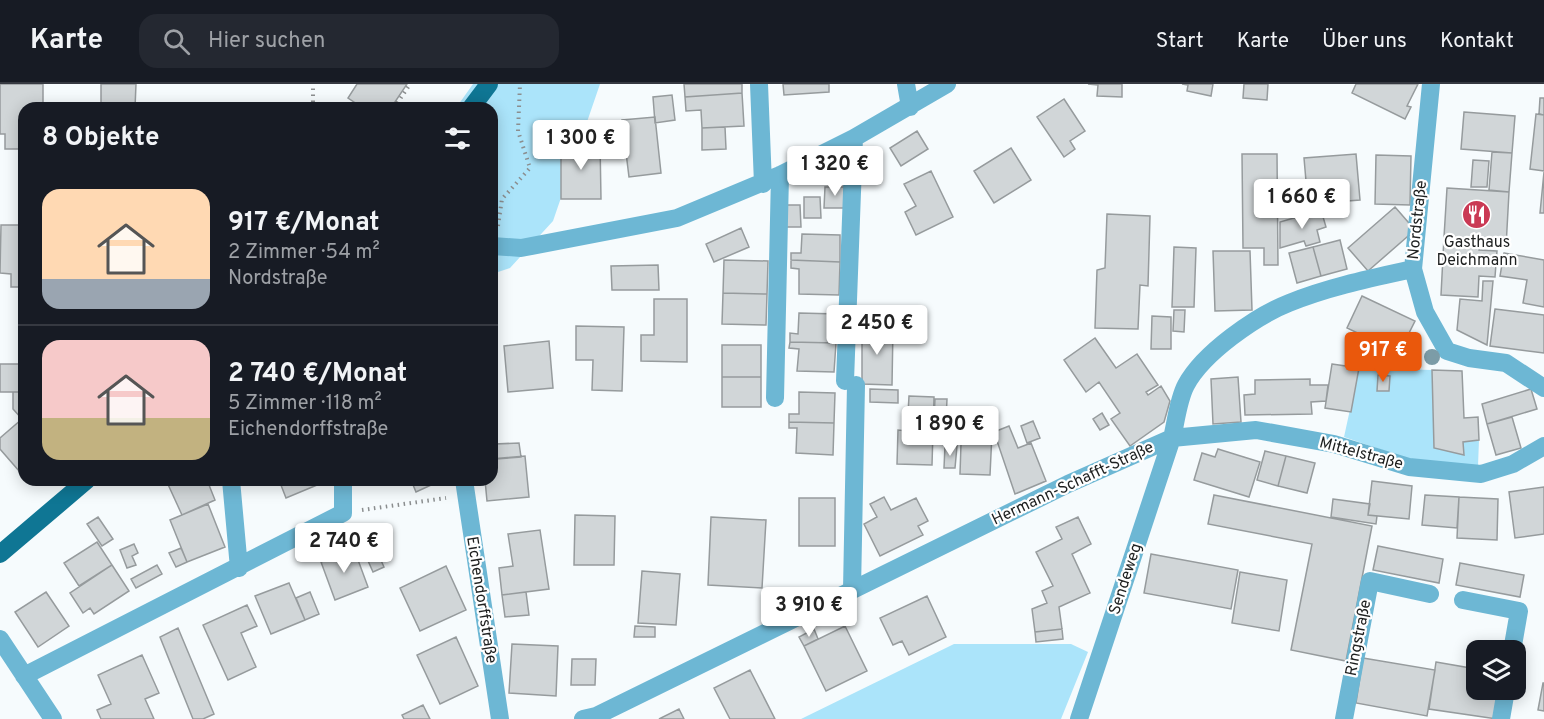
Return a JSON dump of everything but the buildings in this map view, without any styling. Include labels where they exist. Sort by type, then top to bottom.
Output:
[{"type":"main road","points":[[476,102],[489,84]]},
{"type":"main road","points":[[0,554],[80,486]]},
{"type":"street","points":[[759,84],[763,184]]},
{"type":"street","points":[[906,84],[910,107]]},
{"type":"street","points":[[498,247],[521,248],[677,218],[780,176],[854,138],[947,84]]},
{"type":"street","name":"Nordstraße","points":[[1431,84],[1413,269],[1425,312],[1447,351],[1469,358],[1506,363],[1544,388]]},
{"type":"street","points":[[852,590],[850,383],[854,138]]},
{"type":"street","points":[[775,398],[780,176]]},
{"type":"street","name":"Hermann-Schafft-Straße","points":[[583,719],[596,716],[1068,484],[1172,438],[1185,386],[1203,362],[1236,334],[1288,303],[1373,277],[1413,269]]},
{"type":"street","name":"Mittelstraße","points":[[1172,438],[1256,430],[1334,444],[1409,467],[1481,474],[1513,464],[1544,446]]},
{"type":"street","name":"Sendeweg","points":[[1079,719],[1172,438]]},
{"type":"street","points":[[232,486],[239,568]]},
{"type":"street","points":[[24,676],[343,513],[343,486]]},
{"type":"street","name":"Eichendorffstraße","points":[[465,488],[500,719]]},
{"type":"street","name":"Ringstraße","points":[[1344,719],[1370,581],[1430,594]]},
{"type":"street","points":[[1463,600],[1519,611],[1514,640]]},
{"type":"street","points":[[0,639],[53,719]]},
{"type":"street","points":[[1501,719],[1504,700]]},
{"type":"path","points":[[312,102],[313,84]]},
{"type":"path","points":[[398,102],[410,84]]},
{"type":"path","points":[[498,223],[502,199],[530,168],[518,131],[520,84]]},
{"type":"path","points":[[343,513],[465,488]]},
{"type":"shaded area","points":[[473,84],[600,84],[553,221],[510,268],[498,272],[498,102],[460,102]]},
{"type":"shaded area","points":[[1359,368],[1432,370],[1434,448],[1463,454],[1463,442],[1479,440],[1478,466],[1409,459],[1344,437]]},
{"type":"shaded area","points":[[954,644],[1071,644],[1088,652],[1061,719],[801,719]]},
{"type":"place","name":"Gasthaus Deichmann","points":[[1477,215]]}]
